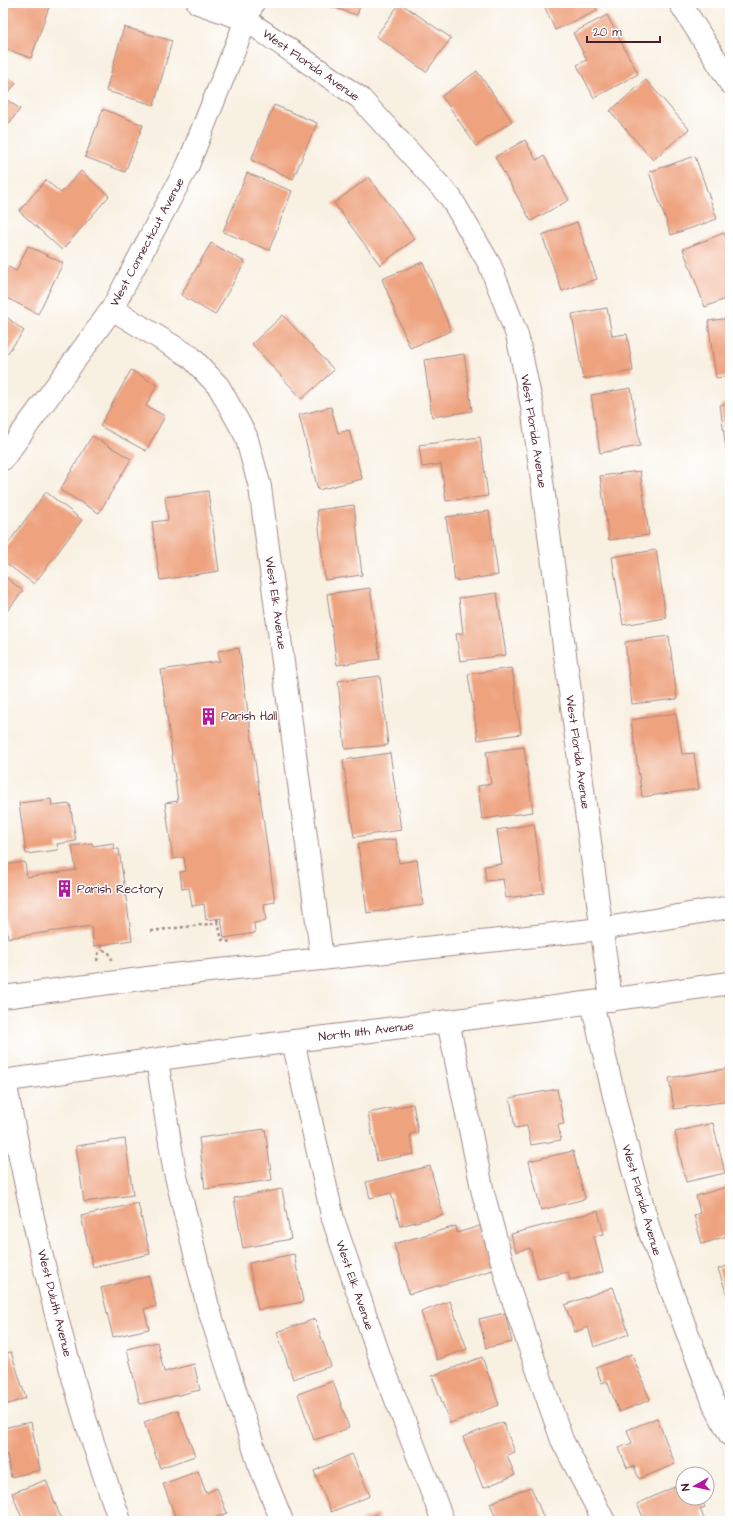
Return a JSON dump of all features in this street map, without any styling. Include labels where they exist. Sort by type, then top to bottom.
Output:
[{"type":"street","name":"West Florida Avenue","points":[[198,3],[250,12],[360,98],[450,198],[490,265],[517,335],[532,406],[602,929],[601,1001],[619,1117],[650,1233],[714,1404],[730,1435]]},
{"type":"street","points":[[680,3],[730,84]]},
{"type":"street","name":"West Connecticut Avenue","points":[[3,459],[112,309],[188,165],[250,12]]},
{"type":"street","name":"West Elk Avenue","points":[[112,309],[191,357],[219,387],[246,436],[260,487],[322,959]]},
{"type":"street","points":[[3,997],[163,976],[602,929],[730,908]]},
{"type":"street","name":"North 111th Avenue","points":[[4,1081],[730,983]]},
{"type":"street","points":[[448,1021],[483,1193],[511,1294],[562,1440],[604,1521]]},
{"type":"street","name":"West Elk Avenue","points":[[294,1041],[333,1219],[381,1361],[443,1521]]},
{"type":"street","points":[[157,1060],[174,1168],[208,1307],[259,1464],[282,1521]]},
{"type":"street","name":"West Duluth Avenue","points":[[4,1081],[21,1168],[52,1297],[84,1414],[120,1521]]},
{"type":"path","points":[[217,919],[222,940],[230,942],[234,946]]},
{"type":"path","points":[[151,931],[218,923]]},
{"type":"path","points":[[101,945],[102,950]]},
{"type":"path","points":[[102,950],[107,951],[110,954],[113,966]]},
{"type":"path","points":[[97,968],[97,956],[102,950]]},
{"type":"building","points":[[3,3],[50,4],[31,58],[3,48]]},
{"type":"building","points":[[319,3],[361,3],[357,15]]},
{"type":"building","points":[[400,3],[451,38],[426,72],[376,36]]},
{"type":"building","points":[[543,3],[594,3],[597,11],[555,30]]},
{"type":"building","points":[[607,15],[638,74],[594,98],[577,65],[587,60],[573,33]]},
{"type":"building","points":[[124,27],[172,41],[154,105],[106,91]]},
{"type":"building","points":[[477,71],[512,121],[476,146],[442,96]]},
{"type":"building","points":[[3,73],[16,83],[4,98],[20,109],[3,131]]},
{"type":"building","points":[[646,80],[689,129],[653,160],[610,111]]},
{"type":"building","points":[[274,105],[317,123],[293,179],[251,160]]},
{"type":"building","points":[[103,109],[143,125],[125,172],[85,157]]},
{"type":"building","points":[[525,140],[536,160],[544,156],[569,200],[531,221],[495,157]]},
{"type":"building","points":[[695,156],[717,219],[671,235],[649,172]]},
{"type":"building","points":[[81,171],[109,196],[62,250],[19,211],[46,180],[61,193]]},
{"type":"building","points":[[247,173],[292,191],[269,250],[223,232]]},
{"type":"building","points":[[369,177],[415,239],[380,265],[334,203]]},
{"type":"building","points":[[577,222],[597,279],[562,291],[542,235]]},
{"type":"building","points":[[724,233],[730,249],[730,297],[705,307],[683,249]]},
{"type":"building","points":[[211,243],[245,262],[215,315],[181,295]]},
{"type":"building","points":[[28,246],[63,263],[38,314],[3,296],[3,264],[16,271]]},
{"type":"building","points":[[423,262],[451,331],[410,348],[382,279]]},
{"type":"building","points":[[607,308],[612,336],[627,334],[633,371],[583,379],[572,314]]},
{"type":"building","points":[[3,314],[24,331],[3,359]]},
{"type":"building","points":[[283,315],[334,370],[302,399],[252,344]]},
{"type":"building","points":[[730,318],[730,376],[716,378],[708,321]]},
{"type":"building","points":[[464,354],[472,411],[432,417],[424,360]]},
{"type":"building","points":[[131,370],[157,385],[146,406],[165,416],[146,451],[100,426]]},
{"type":"building","points":[[631,388],[640,446],[600,453],[591,395]]},
{"type":"building","points":[[730,403],[730,463],[728,463],[720,405]]},
{"type":"building","points":[[331,407],[338,433],[349,430],[362,479],[318,490],[299,415]]},
{"type":"building","points":[[92,436],[131,459],[99,513],[60,490]]},
{"type":"building","points":[[480,437],[488,496],[446,501],[441,464],[422,467],[419,445]]},
{"type":"building","points":[[640,471],[649,535],[609,540],[600,476]]},
{"type":"building","points":[[208,491],[219,571],[160,580],[152,522],[168,520],[165,497]]},
{"type":"building","points":[[46,492],[82,520],[34,584],[3,561],[3,550]]},
{"type":"building","points":[[354,505],[362,575],[325,580],[317,510]]},
{"type":"building","points":[[489,511],[498,575],[455,581],[446,517]]},
{"type":"building","points":[[656,550],[666,618],[623,625],[612,557]]},
{"type":"building","points":[[3,575],[23,591],[3,616]]},
{"type":"building","points":[[370,588],[380,659],[337,665],[327,594]]},
{"type":"building","points":[[497,593],[506,655],[460,661],[456,634],[463,633],[459,598]]},
{"type":"building","points":[[669,636],[677,699],[632,704],[625,642]]},
{"type":"building","points":[[239,648],[275,902],[264,904],[266,921],[254,923],[255,933],[224,938],[221,918],[206,920],[204,904],[192,906],[189,888],[182,889],[180,872],[186,871],[184,857],[173,859],[165,803],[178,801],[161,670],[220,661],[218,651]]},
{"type":"building","points":[[512,668],[521,734],[478,740],[468,674]]},
{"type":"building","points":[[380,676],[388,745],[345,749],[338,681]]},
{"type":"building","points":[[676,713],[682,754],[694,753],[699,789],[642,797],[631,720]]},
{"type":"building","points":[[524,747],[533,812],[482,819],[478,786],[491,784],[486,752]]},
{"type":"building","points":[[390,753],[401,830],[354,837],[343,760]]},
{"type":"building","points":[[51,799],[52,806],[70,804],[76,841],[57,844],[58,850],[26,854],[19,803]]},
{"type":"building","points":[[534,824],[544,893],[506,898],[503,879],[486,881],[484,866],[502,864],[497,830]]},
{"type":"building","points":[[396,839],[399,863],[417,860],[423,905],[367,913],[358,844]]},
{"type":"building","name":"Parish Rectory","points":[[92,843],[93,846],[113,843],[114,849],[119,849],[132,940],[94,946],[91,926],[8,938],[3,902],[3,865],[25,862],[27,877],[76,870],[72,846]]},
{"type":"building","points":[[730,1068],[730,1101],[674,1109],[669,1078]]},
{"type":"building","points":[[557,1089],[564,1124],[558,1125],[561,1140],[531,1145],[527,1126],[515,1128],[510,1098]]},
{"type":"building","points":[[413,1104],[418,1132],[410,1134],[414,1154],[377,1161],[368,1113]]},
{"type":"building","points":[[713,1123],[725,1173],[686,1182],[675,1132]]},
{"type":"building","points":[[265,1129],[272,1180],[205,1189],[199,1138]]},
{"type":"building","points":[[125,1139],[133,1195],[84,1202],[76,1146]]},
{"type":"building","points":[[573,1151],[585,1199],[541,1210],[529,1161]]},
{"type":"building","points":[[430,1166],[443,1215],[400,1226],[391,1193],[370,1198],[366,1182]]},
{"type":"building","points":[[730,1186],[730,1235],[702,1244],[694,1215],[700,1213],[696,1196]]},
{"type":"building","points":[[282,1189],[291,1239],[243,1248],[234,1198]]},
{"type":"building","points":[[138,1203],[150,1254],[93,1267],[81,1216]]},
{"type":"building","points":[[598,1211],[604,1234],[594,1236],[603,1272],[570,1280],[568,1272],[538,1279],[530,1248],[516,1252],[511,1234]]},
{"type":"building","points":[[456,1226],[457,1233],[480,1226],[493,1270],[409,1294],[394,1244]]},
{"type":"building","points":[[294,1254],[303,1302],[258,1310],[249,1263]]},
{"type":"building","points":[[730,1265],[730,1303],[718,1269]]},
{"type":"building","points":[[149,1276],[156,1306],[144,1309],[149,1329],[113,1337],[101,1288]]},
{"type":"building","points":[[613,1287],[629,1334],[594,1347],[588,1327],[575,1332],[565,1305]]},
{"type":"building","points":[[450,1301],[467,1349],[437,1360],[421,1312]]},
{"type":"building","points":[[505,1313],[512,1342],[486,1348],[479,1319]]},
{"type":"building","points":[[315,1319],[331,1366],[293,1379],[277,1332]]},
{"type":"building","points":[[3,1324],[6,1340],[3,1341]]},
{"type":"building","points":[[157,1342],[164,1372],[194,1364],[200,1390],[140,1404],[127,1349]]},
{"type":"building","points":[[11,1352],[26,1398],[3,1406],[3,1355]]},
{"type":"building","points":[[632,1354],[650,1400],[619,1412],[607,1381],[602,1383],[596,1368]]},
{"type":"building","points":[[482,1357],[499,1405],[450,1423],[432,1376]]},
{"type":"building","points":[[333,1381],[349,1428],[314,1440],[298,1394]]},
{"type":"building","points":[[178,1410],[195,1456],[160,1468],[144,1422]]},
{"type":"building","points":[[657,1418],[675,1464],[639,1479],[634,1466],[627,1468],[619,1448],[632,1443],[627,1430]]},
{"type":"building","points":[[31,1422],[40,1470],[11,1477],[7,1455],[3,1455],[3,1428]]},
{"type":"building","points":[[503,1422],[515,1452],[507,1455],[515,1475],[483,1488],[463,1437]]},
{"type":"building","points":[[352,1454],[370,1496],[331,1512],[314,1471]]},
{"type":"building","points":[[198,1471],[206,1493],[217,1488],[227,1513],[207,1521],[177,1521],[163,1484]]},
{"type":"building","points":[[46,1480],[62,1521],[23,1521],[12,1493]]},
{"type":"building","points":[[531,1487],[545,1521],[497,1521],[490,1503]]},
{"type":"building","points":[[675,1487],[675,1506],[705,1506],[700,1509],[705,1521],[645,1521],[637,1504]]},
{"type":"building","points":[[377,1514],[380,1521],[359,1521]]},
{"type":"place","name":"Parish Hall","points":[[208,716]]},
{"type":"place","name":"Parish Rectory","points":[[64,889]]}]
